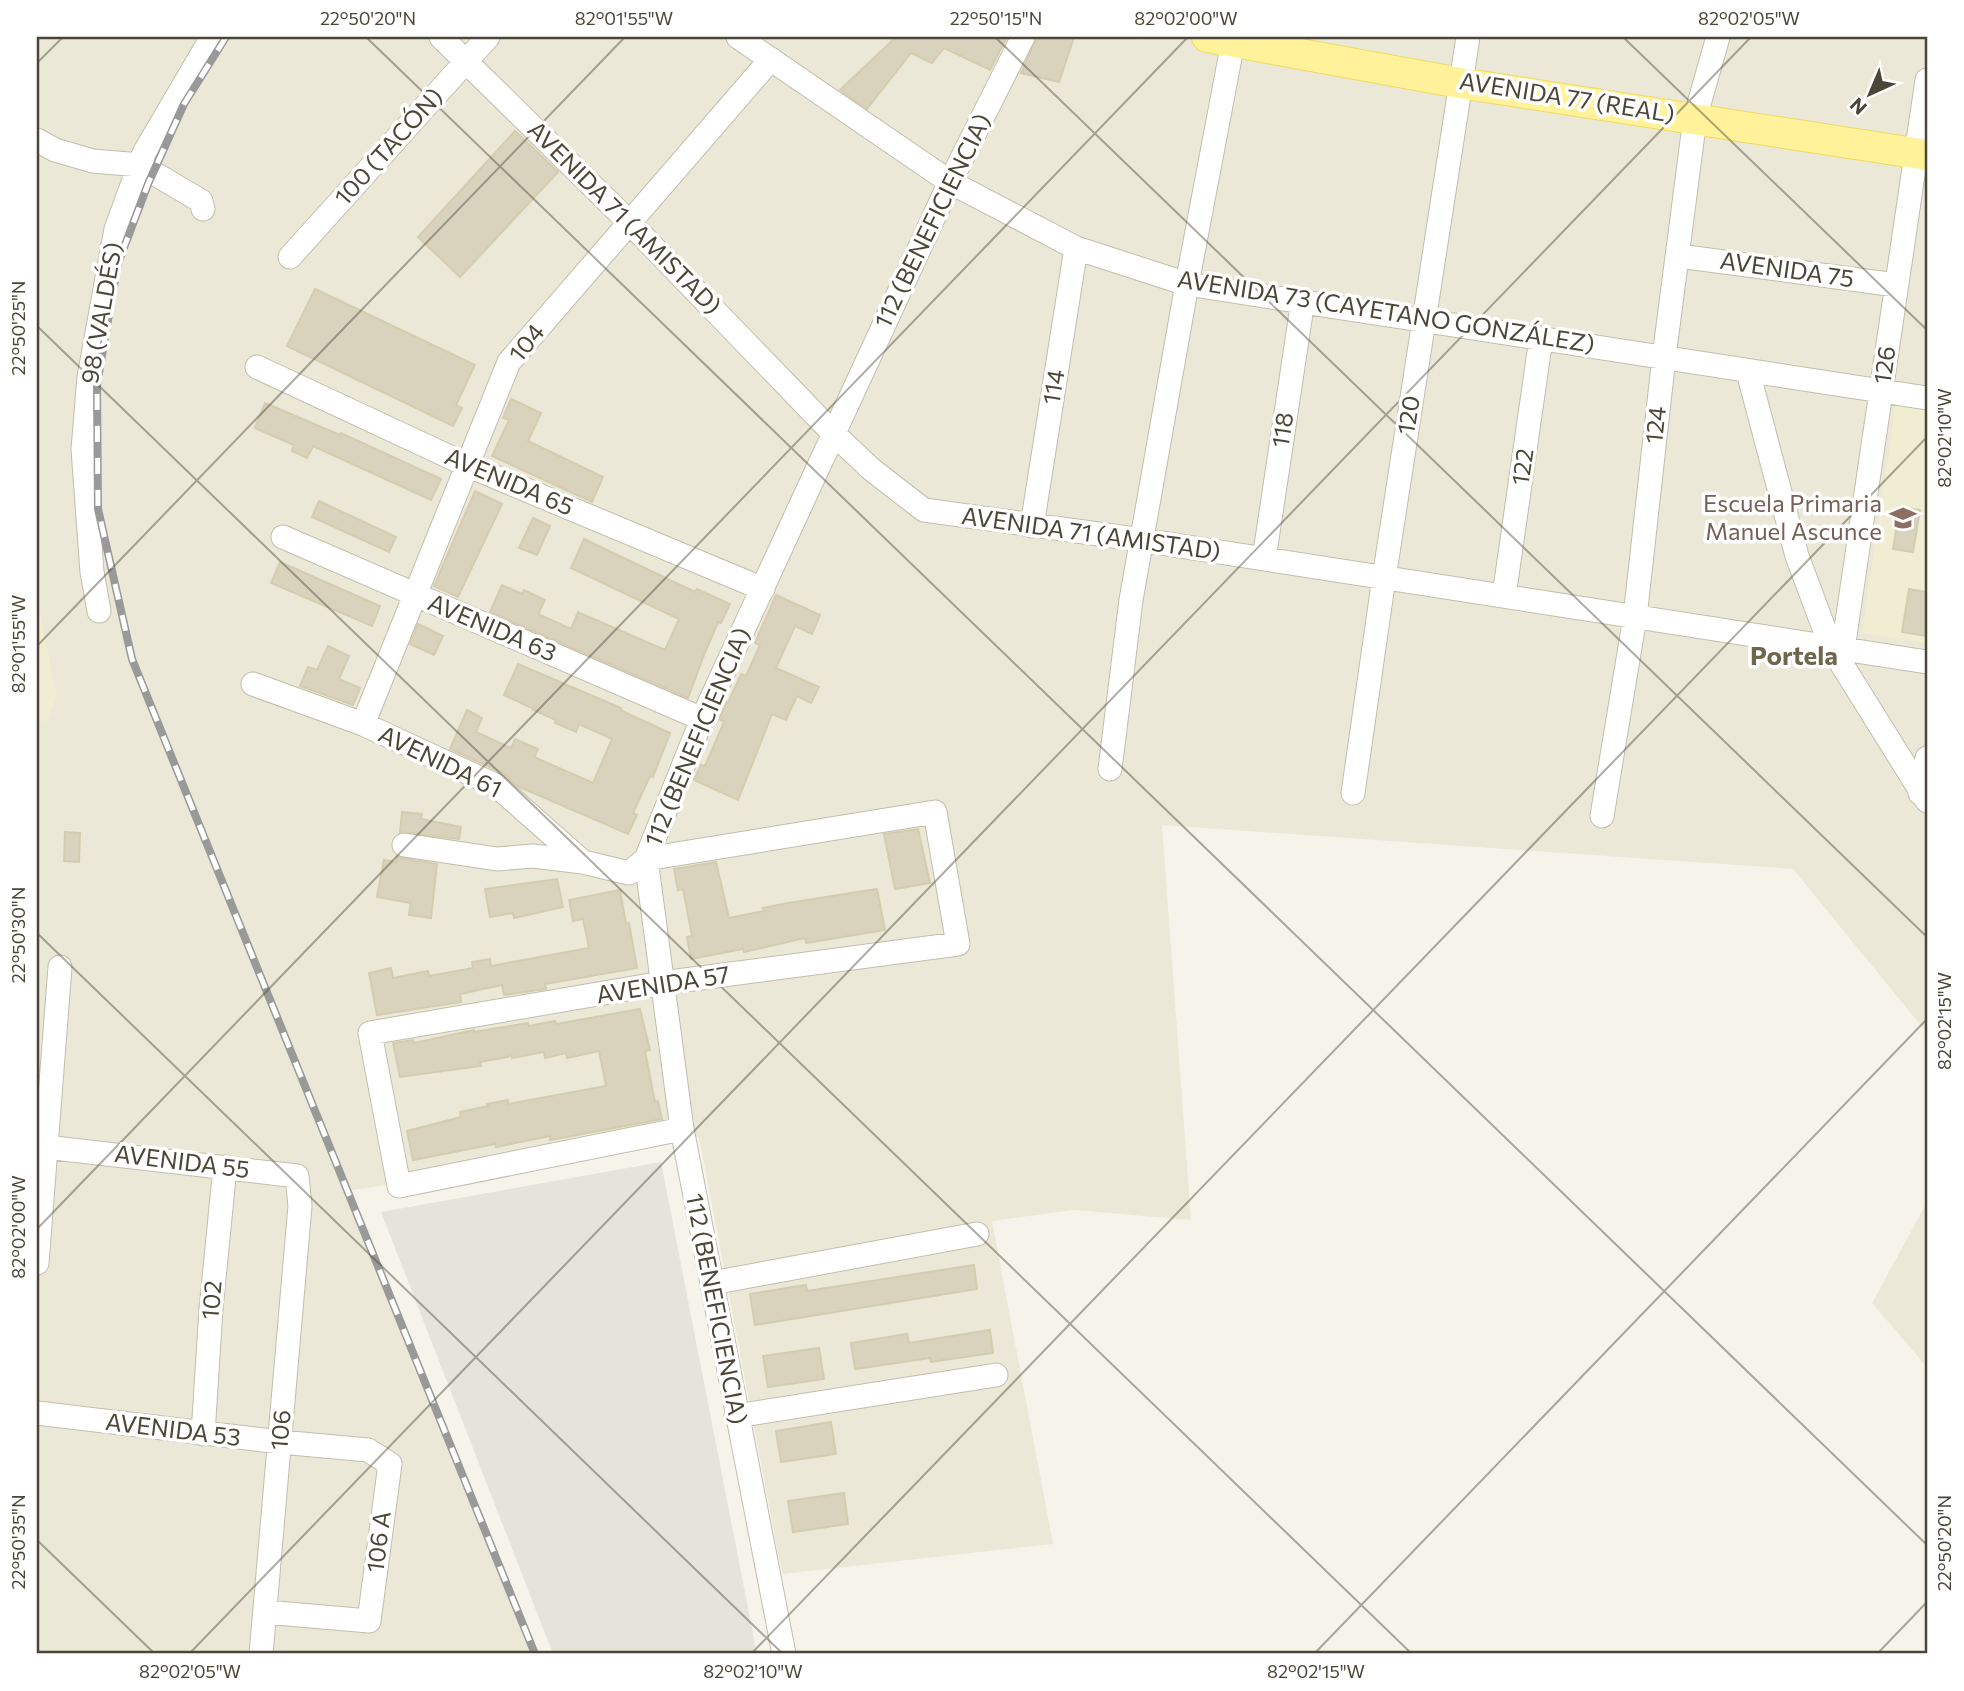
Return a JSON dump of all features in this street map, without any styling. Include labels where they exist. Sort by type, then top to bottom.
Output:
[{"type":"main road","name":"AVENIDA 77 (REAL)","points":[[1220,40],[1460,83],[1921,154]]},
{"type":"street","name":"98 (VALDÉS)","points":[[99,611],[92,572],[83,449],[89,377],[116,229],[144,153],[212,37]]},
{"type":"street","name":"AVENIDA 71 (AMISTAD)","points":[[442,37],[631,223],[833,433],[871,469],[924,510],[1142,540],[1927,662]]},
{"type":"street","name":"100 (TACÓN)","points":[[290,257],[488,37]]},
{"type":"street","name":"AVENIDA 73 (CAYETANO GONZÁLEZ)","points":[[738,37],[950,182],[1076,248],[1187,284],[1927,398]]},
{"type":"street","name":"112 (BENEFICIENCIA)","points":[[784,1654],[682,1129],[646,859],[702,719],[833,433],[950,182],[1023,37]]},
{"type":"street","name":"120","points":[[1353,793],[1468,37]]},
{"type":"street","name":"124","points":[[1602,816],[1635,617],[1664,357],[1695,118],[1718,37]]},
{"type":"street","points":[[1110,769],[1131,600],[1187,284],[1220,40]]},
{"type":"street","name":"104","points":[[363,724],[509,362],[771,60]]},
{"type":"street","name":"126","points":[[1837,648],[1881,392],[1896,285],[1921,154],[1927,80]]},
{"type":"street","points":[[37,140],[55,150],[93,161],[139,165],[201,201],[203,209]]},
{"type":"street","name":"114","points":[[1032,526],[1076,248]]},
{"type":"street","name":"AVENIDA 75","points":[[1679,256],[1896,285]]},
{"type":"street","name":"118","points":[[1264,559],[1303,300]]},
{"type":"street","name":"122","points":[[1504,596],[1541,338]]},
{"type":"street","name":"AVENIDA 65","points":[[257,367],[469,466],[763,589]]},
{"type":"street","points":[[1748,372],[1797,556],[1837,648],[1925,796]]},
{"type":"street","name":"AVENIDA 63","points":[[284,537],[702,719]]},
{"type":"street","name":"AVENIDA 61","points":[[253,684],[363,724],[497,786],[583,862],[629,873],[646,859],[936,813],[958,944]]},
{"type":"street","points":[[1925,796],[1927,758]]},
{"type":"street","points":[[404,845],[497,859],[533,856],[583,862]]},
{"type":"street","name":"AVENIDA 57","points":[[682,1129],[399,1186],[370,1033],[662,983],[958,944]]},
{"type":"street","points":[[37,1263],[42,1147],[60,967]]},
{"type":"street","name":"AVENIDA 55","points":[[42,1147],[297,1176],[300,1206]]},
{"type":"street","name":"102","points":[[203,1434],[211,1309],[225,1167]]},
{"type":"street","name":"106","points":[[261,1654],[300,1206]]},
{"type":"street","points":[[712,1283],[977,1234]]},
{"type":"street","points":[[736,1416],[996,1375]]},
{"type":"street","name":"AVENIDA 53","points":[[37,1413],[280,1443],[368,1450],[390,1464]]},
{"type":"street","name":"106 A","points":[[265,1612],[369,1621],[390,1464]]},
{"type":"shaded area","points":[[37,37],[1927,37],[1927,1033],[1793,869],[1162,825],[1191,1220],[1073,1210],[992,1221],[1053,1544],[782,1574],[699,1137],[346,1191],[531,1654],[37,1654]]},
{"type":"shaded area","name":"Escuela Primaria Manuel Ascunce","points":[[1897,398],[1927,403],[1927,643],[1862,633]]},
{"type":"shaded area","points":[[37,599],[57,698],[46,721],[37,720]]},
{"type":"shaded area","points":[[661,1162],[757,1654],[553,1654],[381,1212]]},
{"type":"shaded area","points":[[1927,1202],[1927,1367],[1872,1303]]},
{"type":"building","points":[[896,37],[1007,37],[990,70],[944,48],[932,63],[911,53],[867,109],[840,90]]},
{"type":"building","points":[[1037,37],[1074,37],[1059,82],[1021,73]]},
{"type":"building","points":[[515,131],[558,172],[460,277],[418,237]]},
{"type":"building","points":[[315,289],[475,365],[456,405],[462,408],[453,426],[287,346]]},
{"type":"building","points":[[511,399],[541,413],[528,441],[603,477],[592,502],[492,456],[509,420],[503,418]]},
{"type":"building","points":[[265,403],[340,435],[341,433],[441,479],[431,500],[313,446],[307,458],[292,451],[294,445],[255,428]]},
{"type":"building","points":[[475,491],[502,504],[458,597],[434,586]]},
{"type":"building","points":[[319,501],[396,537],[389,552],[312,517]]},
{"type":"building","points":[[1900,507],[1920,510],[1913,552],[1893,549]]},
{"type":"building","points":[[533,518],[550,526],[537,555],[519,548]]},
{"type":"building","points":[[584,539],[695,592],[697,589],[730,604],[721,623],[718,622],[688,698],[490,612],[502,585],[522,594],[524,590],[545,600],[538,614],[571,629],[578,612],[665,650],[679,619],[571,568]]},
{"type":"building","points":[[280,562],[380,606],[372,626],[271,583]]},
{"type":"building","points":[[1909,589],[1927,592],[1927,636],[1902,632]]},
{"type":"building","points":[[776,595],[820,615],[812,634],[795,626],[776,668],[819,687],[811,703],[797,696],[786,720],[772,714],[738,800],[694,780],[701,765],[705,766],[724,722],[719,719],[726,702],[728,703],[741,674],[746,676],[760,645],[755,643]]},
{"type":"building","points":[[418,624],[443,636],[434,655],[410,644]]},
{"type":"building","points":[[328,646],[349,656],[339,679],[360,688],[353,705],[300,686],[308,667],[317,670]]},
{"type":"building","points":[[518,664],[621,708],[620,710],[670,733],[653,777],[650,776],[633,813],[637,815],[628,834],[519,787],[503,773],[450,749],[467,710],[482,718],[476,732],[511,748],[515,739],[538,749],[534,757],[593,783],[612,739],[579,724],[576,732],[504,695]]},
{"type":"building","points":[[402,812],[422,814],[421,819],[461,827],[459,839],[400,832]]},
{"type":"building","points":[[918,829],[930,883],[895,889],[884,834]]},
{"type":"building","points":[[65,832],[80,833],[79,862],[64,861]]},
{"type":"building","points":[[397,857],[437,864],[431,918],[409,915],[411,903],[377,897],[384,860],[396,862]]},
{"type":"building","points":[[716,862],[729,918],[788,903],[877,889],[885,930],[806,943],[805,938],[744,952],[743,949],[691,959],[687,937],[692,936],[683,889],[678,890],[674,869]]},
{"type":"building","points":[[557,879],[563,907],[514,918],[513,913],[490,917],[485,889]]},
{"type":"building","points":[[620,890],[637,968],[545,984],[546,989],[504,995],[502,985],[460,994],[461,1002],[377,1015],[369,973],[391,968],[393,978],[428,971],[429,976],[473,968],[472,962],[490,959],[491,966],[589,948],[583,919],[573,921],[569,900]]},
{"type":"building","points":[[640,1009],[650,1050],[645,1051],[655,1102],[658,1101],[662,1119],[550,1140],[550,1136],[413,1160],[407,1131],[461,1117],[460,1112],[488,1106],[487,1104],[508,1100],[508,1104],[606,1086],[599,1051],[567,1058],[566,1053],[545,1058],[544,1052],[512,1056],[480,1062],[481,1066],[400,1077],[393,1043],[413,1040],[414,1043],[474,1030],[528,1023],[529,1026],[555,1021],[556,1024]]},
{"type":"building","points":[[974,1265],[977,1289],[755,1325],[750,1294],[806,1285],[807,1291]]},
{"type":"building","points":[[990,1330],[993,1353],[931,1362],[930,1358],[855,1369],[851,1343],[907,1334],[909,1343]]},
{"type":"building","points":[[819,1348],[824,1379],[768,1387],[763,1356]]},
{"type":"building","points":[[831,1422],[836,1454],[781,1462],[776,1431]]},
{"type":"building","points":[[844,1493],[848,1524],[793,1532],[788,1501]]},
{"type":"railway","points":[[226,37],[184,104],[148,184],[117,266],[97,385],[98,509],[132,659],[535,1654]]},
{"type":"place","name":"Escuela Primaria Manuel Ascunce","points":[[1903,518]]},
{"type":"district","name":"Portela","points":[[1794,656]]}]
